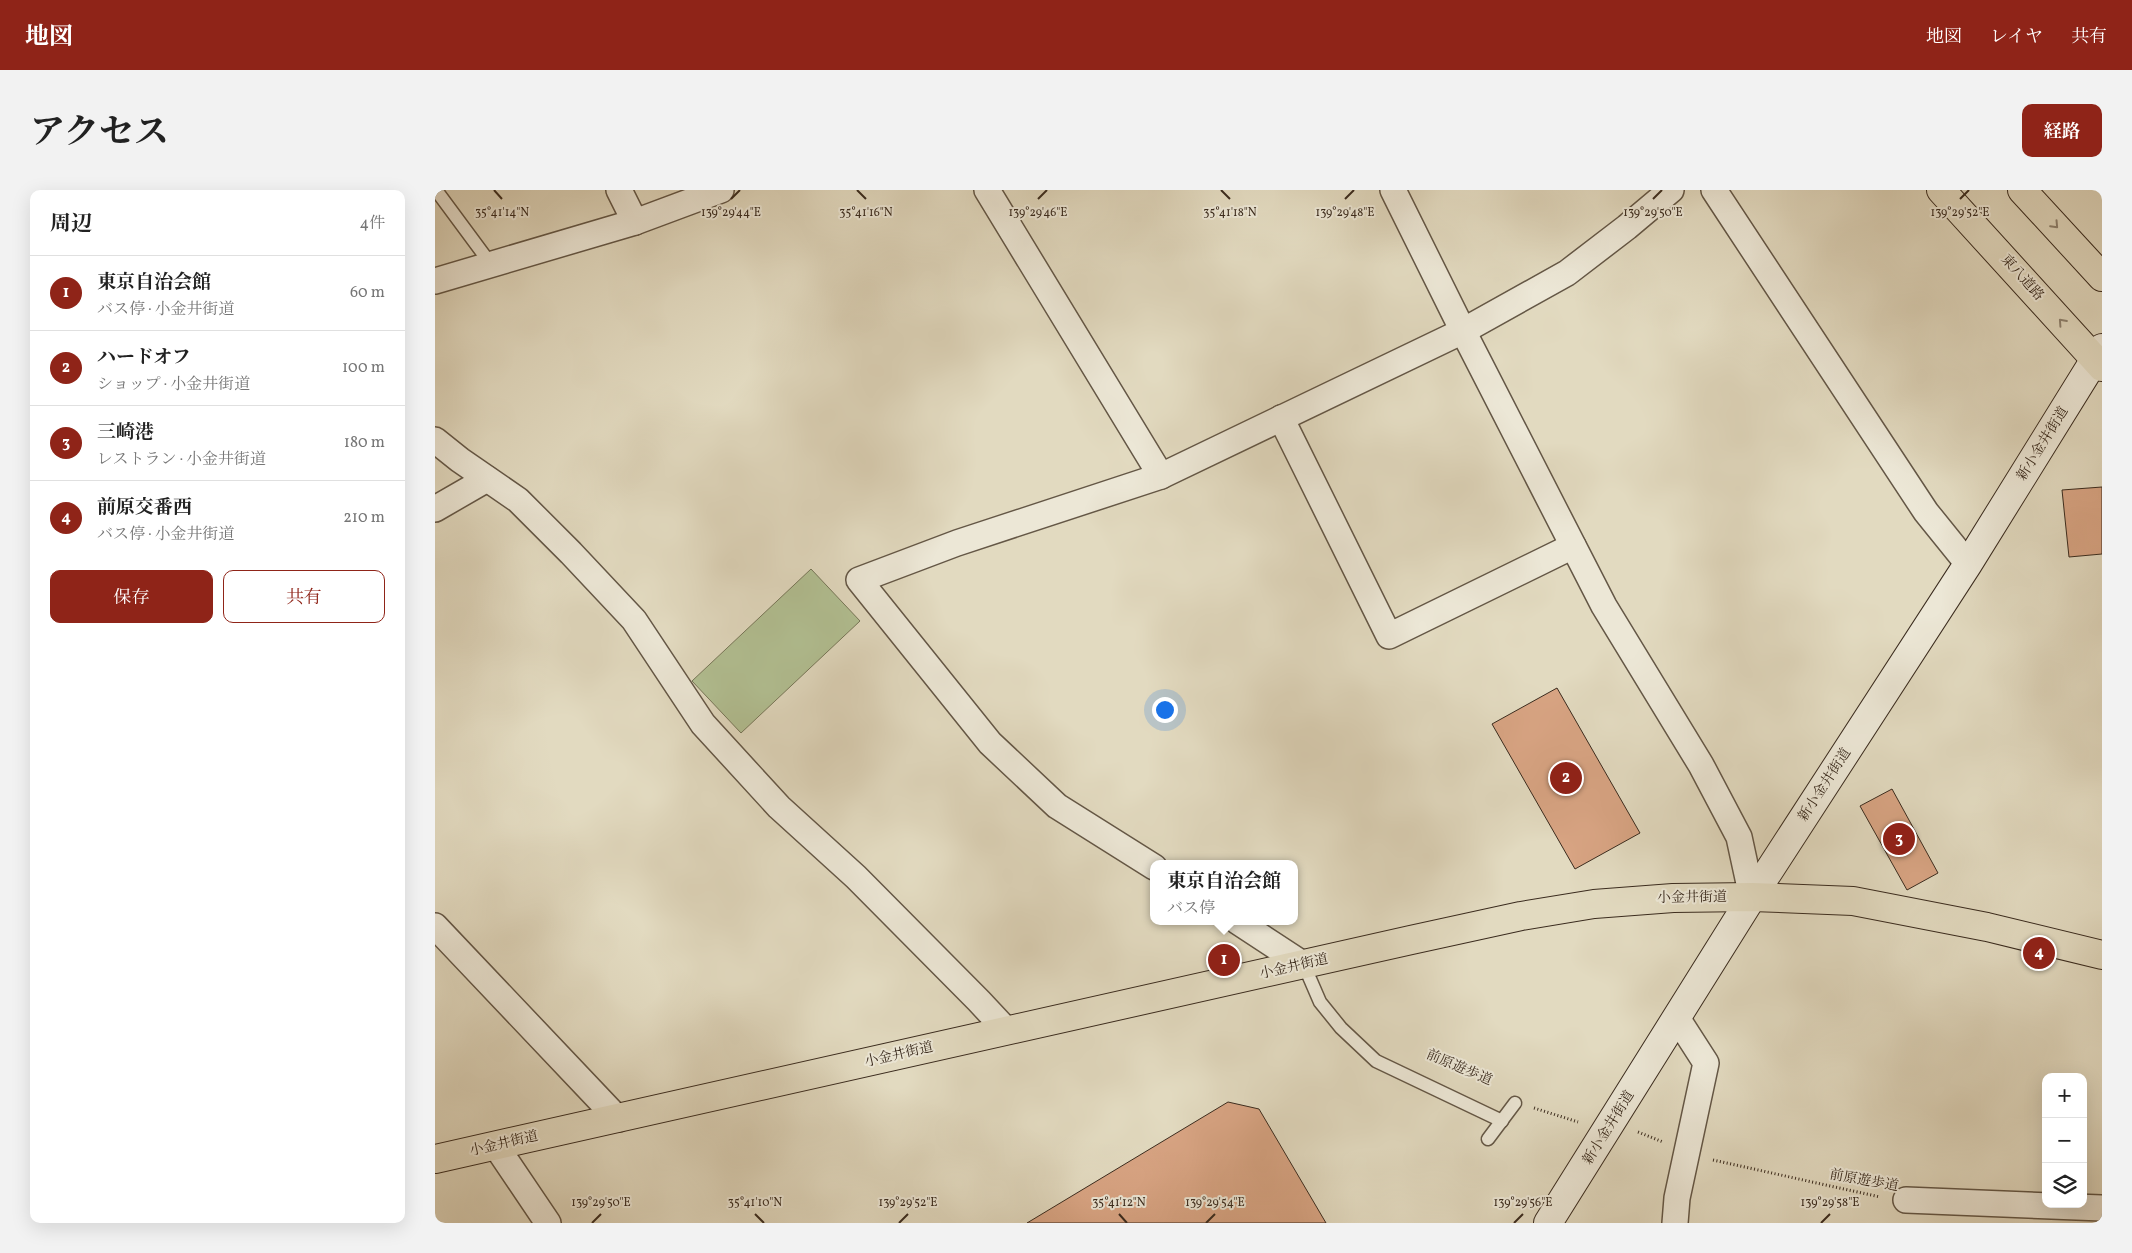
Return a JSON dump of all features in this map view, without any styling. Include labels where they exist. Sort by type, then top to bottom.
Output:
[{"type":"main road","name":"東八道路","points":[[1941,190],[2099,357]]},
{"type":"main road","points":[[2022,190],[2102,277]]},
{"type":"main road","name":"新小金井街道","points":[[1548,1223],[1752,897],[1968,564],[2099,357]]},
{"type":"main road","name":"小金井街道","points":[[435,1160],[1304,964],[1569,908],[1673,898],[1752,897],[1853,902],[1987,927],[2102,955]]},
{"type":"street","points":[[619,190],[635,222]]},
{"type":"street","points":[[435,280],[635,222],[721,190]]},
{"type":"street","points":[[987,190],[1161,476]]},
{"type":"street","points":[[1393,190],[1463,331],[1605,606],[1701,765],[1739,837],[1752,897]]},
{"type":"street","points":[[1150,864],[1057,806],[990,743],[859,580],[957,543],[1161,476],[1463,331],[1567,273],[1671,190]]},
{"type":"street","points":[[1715,190],[1926,512],[1968,564]]},
{"type":"street","points":[[1281,418],[1389,636],[1573,546]]},
{"type":"street","points":[[435,440],[518,500],[571,553],[634,620],[703,724],[779,807],[857,877],[1007,1031]]},
{"type":"street","points":[[435,509],[487,479]]},
{"type":"street","points":[[1243,925],[1304,964]]},
{"type":"street","points":[[437,931],[618,1119]]},
{"type":"street","points":[[1675,1223],[1677,1198],[1706,1063],[1677,1018]]},
{"type":"street","points":[[496,1146],[548,1223]]},
{"type":"street","points":[[1906,1200],[2102,1208]]},
{"type":"lane","points":[[435,190],[490,263]]},
{"type":"lane","points":[[1304,964],[1321,1002],[1341,1028],[1376,1061],[1502,1121]]},
{"type":"lane","points":[[1487,1140],[1515,1103]]},
{"type":"path","points":[[1515,1103],[1607,1130]]},
{"type":"path","name":"前原遊歩道","points":[[1646,1135],[1711,1160],[1875,1197],[1906,1200]]},
{"type":"green space","points":[[811,569],[860,621],[741,733],[692,681]]},
{"type":"building","points":[[2102,487],[2102,554],[2069,557],[2062,490]]},
{"type":"building","points":[[1557,688],[1640,833],[1575,869],[1492,724]]},
{"type":"building","points":[[1892,789],[1938,873],[1907,890],[1860,806]]},
{"type":"building","points":[[1228,1102],[1259,1109],[1326,1223],[1027,1223]]},
{"type":"place","name":"ハードオフ","points":[[1566,778]]},
{"type":"place","name":"三崎港","points":[[1899,839]]},
{"type":"place","name":"前原交番西","points":[[2039,953]]},
{"type":"place","name":"東京自治会館","points":[[1224,960]]}]
